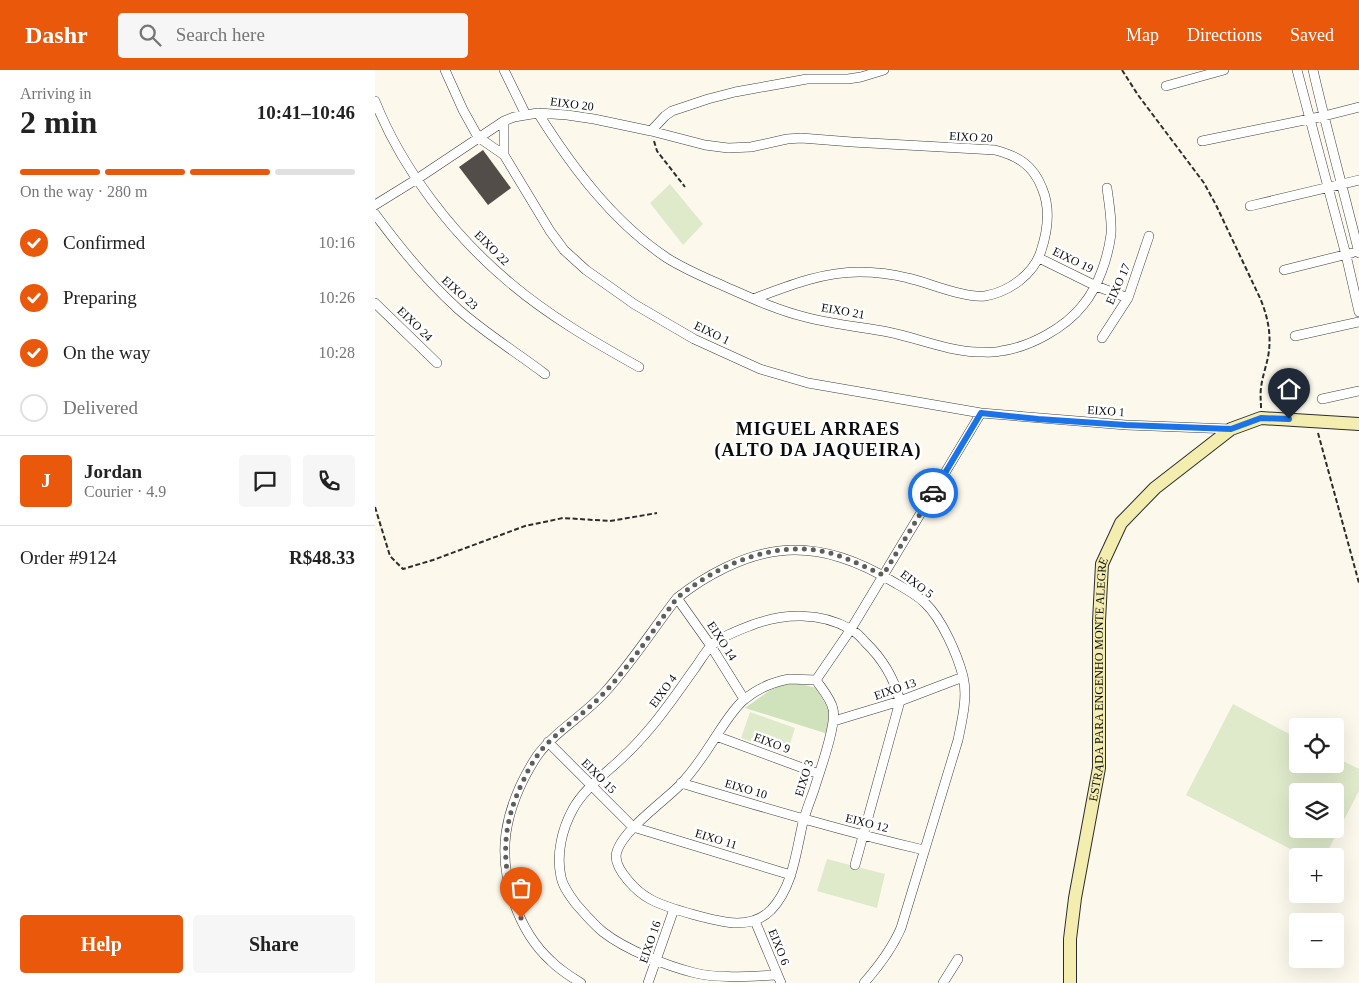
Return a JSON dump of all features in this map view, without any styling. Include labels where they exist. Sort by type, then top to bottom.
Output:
[{"type":"street","points":[[445,70],[463,110],[479,137],[504,155]]},
{"type":"street","points":[[504,70],[526,115]]},
{"type":"street","points":[[651,131],[672,111],[735,92],[807,80],[861,77],[884,70]]},
{"type":"street","points":[[1166,86],[1224,70]]},
{"type":"street","points":[[1297,70],[1346,255],[1359,312]]},
{"type":"street","points":[[1284,270],[1359,252],[1313,70]]},
{"type":"street","name":"EIXO 22","points":[[375,101],[393,142],[417,179],[459,232],[489,264],[535,302],[588,339],[639,367]]},
{"type":"street","points":[[1202,141],[1359,107]]},
{"type":"street","points":[[375,205],[503,121],[538,113]]},
{"type":"street","name":"EIXO 20","points":[[538,113],[594,119],[705,145],[728,148],[751,147],[801,138],[995,150],[1011,154],[1021,160],[1031,170],[1043,189],[1048,221],[1039,258],[1032,270],[1024,278],[1002,291],[984,296],[968,295],[908,278],[878,272],[842,272],[823,275],[793,284],[753,299]]},
{"type":"street","name":"EIXO 21","points":[[538,113],[592,187],[637,236],[667,258],[690,271],[753,299],[804,317],[892,333],[964,351],[1000,352],[1030,343],[1071,318],[1082,306],[1095,286],[1102,270],[1111,236],[1107,188]]},
{"type":"street","points":[[503,121],[504,155]]},
{"type":"street","name":"EIXO 1","points":[[504,155],[545,224],[564,250],[586,270],[633,304],[694,339],[759,369],[781,376],[847,390],[981,413],[1126,425],[1231,429]]},
{"type":"street","points":[[1249,206],[1359,180]]},
{"type":"street","name":"EIXO 23","points":[[375,214],[418,269],[459,310],[545,374]]},
{"type":"street","name":"EIXO 17","points":[[1103,338],[1128,298],[1149,236]]},
{"type":"street","name":"EIXO 19","points":[[1039,258],[1095,286],[1128,298]]},
{"type":"street","name":"EIXO 24","points":[[375,303],[437,363]]},
{"type":"street","points":[[1295,336],[1359,322]]},
{"type":"street","points":[[1323,399],[1359,391]]},
{"type":"street","points":[[816,680],[851,629],[981,413]]},
{"type":"street","points":[[1261,418],[1359,424]]},
{"type":"street","name":"ESTRADA PARA ENGENHO MONTE ALEGRE","points":[[1070,983],[1069,939],[1099,768],[1099,621],[1102,564],[1121,522],[1155,488],[1231,429],[1261,418]]},
{"type":"street","name":"EIXO 5","points":[[581,983],[551,961],[527,932],[513,900],[505,859],[506,834],[511,810],[519,788],[548,742],[604,693],[677,598],[707,576],[760,554],[779,550],[826,552],[849,559],[883,575],[907,590],[925,603],[947,635],[963,677],[962,718],[958,740],[898,935],[883,962],[864,983]]},
{"type":"street","name":"EIXO 14","points":[[677,598],[711,646],[744,699]]},
{"type":"street","name":"EIXO 4","points":[[779,979],[695,972],[657,960],[621,943],[602,931],[573,900],[561,878],[560,845],[573,809],[591,786],[624,756],[651,727],[711,646],[740,629],[777,617],[790,616],[823,619],[851,629],[872,648],[882,661],[896,686],[901,701]]},
{"type":"street","name":"EIXO 13","points":[[834,721],[901,701],[963,677]]},
{"type":"street","points":[[755,921],[726,922],[674,909],[650,899],[625,877],[618,865],[616,856],[618,848],[633,827],[681,783],[744,699],[776,681],[789,679],[816,680]]},
{"type":"street","points":[[816,680],[831,702],[834,721]]},
{"type":"street","points":[[855,865],[901,701]]},
{"type":"street","name":"EIXO 3","points":[[755,921],[771,910],[776,904],[791,875],[804,819],[834,721]]},
{"type":"street","name":"EIXO 9","points":[[716,736],[819,774]]},
{"type":"street","name":"EIXO 15","points":[[548,742],[633,827]]},
{"type":"street","name":"EIXO 10","points":[[681,783],[804,819]]},
{"type":"street","name":"EIXO 12","points":[[804,819],[863,836],[924,850]]},
{"type":"street","name":"EIXO 11","points":[[633,827],[791,875]]},
{"type":"street","name":"EIXO 16","points":[[648,983],[674,909]]},
{"type":"street","name":"EIXO 6","points":[[755,921],[779,979]]},
{"type":"street","points":[[943,983],[958,959]]},
{"type":"path","points":[[1122,70],[1204,183],[1261,298],[1269,325],[1268,354],[1261,387],[1261,418]]},
{"type":"path","points":[[651,131],[657,151],[685,187]]},
{"type":"path","points":[[1315,421],[1359,583]]},
{"type":"path","points":[[375,507],[390,556],[403,569],[525,526],[563,518],[610,521],[657,513]]},
{"type":"green space","points":[[670,184],[703,224],[683,245],[650,203]]},
{"type":"green space","points":[[798,683],[816,688],[829,710],[828,734],[745,708],[776,686]]},
{"type":"green space","points":[[1233,704],[1289,734],[1289,773],[1344,773],[1344,762],[1359,769],[1359,791],[1344,820],[1344,783],[1289,783],[1289,838],[1334,838],[1329,848],[1289,848],[1186,795]]},
{"type":"green space","points":[[750,712],[795,728],[787,754],[741,738]]},
{"type":"green space","points":[[827,859],[885,874],[877,908],[817,891]]},
{"type":"building","points":[[483,150],[511,188],[488,205],[459,167]]},
{"type":"way so far","points":[[521,918],[513,900],[505,859],[506,834],[511,810],[519,788],[538,755],[548,742],[604,693],[677,598],[707,576],[748,558],[779,550],[826,552],[849,559],[883,575],[933,493]]},
{"type":"district","name":"MIGUEL ARRAES (ALTO DA JAQUEIRA)","points":[[818,439]]},
{"type":"route","points":[[933,493],[981,413],[1126,425],[1231,429],[1261,418],[1289,419]]}]
